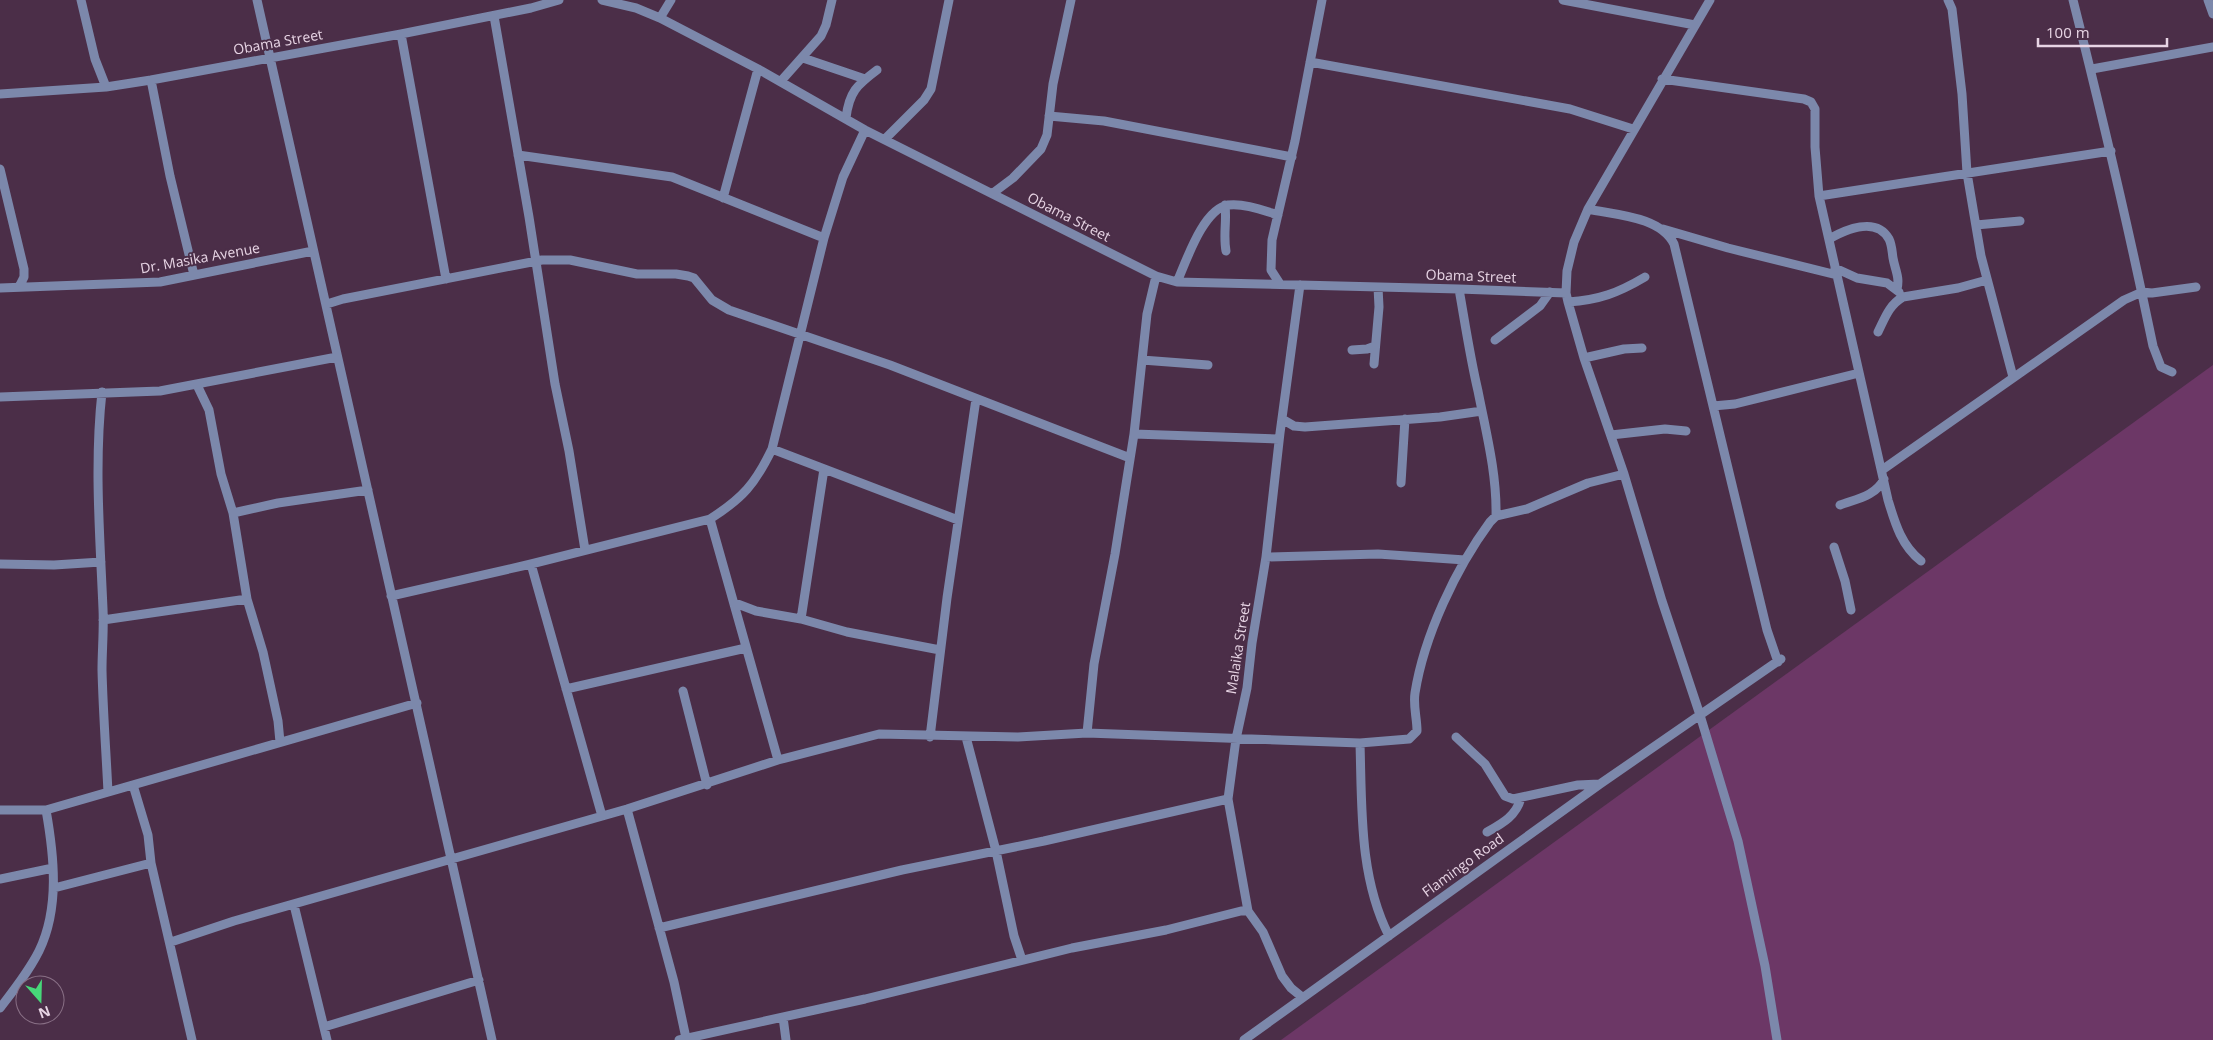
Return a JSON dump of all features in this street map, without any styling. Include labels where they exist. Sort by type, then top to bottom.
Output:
[{"type":"street","points":[[81,0],[94,59],[106,87]]},
{"type":"street","points":[[257,0],[492,1040]]},
{"type":"street","name":"Obama Street","points":[[0,94],[106,87],[151,80],[494,16],[559,0]]},
{"type":"street","name":"Obama Street","points":[[602,0],[636,8],[660,18],[781,81],[865,130],[1156,276],[1177,282],[1550,292],[1567,298],[1596,299],[1610,295],[1645,277]]},
{"type":"street","points":[[660,18],[671,0]]},
{"type":"street","points":[[781,81],[821,36],[826,25],[832,0]]},
{"type":"street","points":[[886,140],[924,100],[931,89],[949,0]]},
{"type":"street","points":[[993,193],[1013,178],[1041,149],[1046,135],[1071,0]]},
{"type":"street","points":[[1280,284],[1270,270],[1270,253],[1292,157],[1322,0]]},
{"type":"street","points":[[1564,0],[1695,25]]},
{"type":"street","points":[[1710,0],[1662,79],[1588,209],[1574,242],[1567,271],[1567,298],[1584,358],[1624,474],[1738,841],[1765,966],[1777,1040]]},
{"type":"street","points":[[1948,0],[1952,9],[1955,32],[1967,173],[1981,256],[2012,377]]},
{"type":"street","points":[[2073,0],[2092,69],[2156,356],[2161,367],[2172,372]]},
{"type":"street","points":[[2208,0],[2213,14]]},
{"type":"street","points":[[494,16],[585,550]]},
{"type":"street","points":[[401,34],[446,279]]},
{"type":"street","points":[[2092,69],[2213,47]]},
{"type":"street","points":[[803,58],[865,79]]},
{"type":"street","points":[[1310,62],[1570,109],[1633,129]]},
{"type":"street","points":[[723,198],[758,69]]},
{"type":"street","points":[[846,118],[852,94],[856,87],[877,70]]},
{"type":"street","points":[[1662,79],[1804,99],[1810,102],[1814,109],[1815,147],[1820,196],[1888,500],[1898,530],[1910,553],[1921,560]]},
{"type":"street","points":[[151,80],[170,176],[194,275]]},
{"type":"street","points":[[1049,116],[1104,120],[1292,157]]},
{"type":"street","points":[[392,596],[531,564],[710,519],[733,504],[748,490],[761,472],[772,449],[799,333],[824,238],[842,178],[865,130]]},
{"type":"street","points":[[1820,196],[2111,151]]},
{"type":"street","points":[[518,155],[672,177],[824,238]]},
{"type":"street","points":[[0,169],[3,198],[24,269],[24,277],[19,287]]},
{"type":"street","points":[[1177,282],[1196,237],[1213,215],[1225,205],[1242,206],[1278,215]]},
{"type":"street","points":[[1225,205],[1226,223],[1224,235],[1226,251]]},
{"type":"street","points":[[1588,209],[1641,220],[1728,248],[1836,271],[1857,278],[1887,283],[1897,289],[1903,297]]},
{"type":"street","points":[[1976,225],[2020,221]]},
{"type":"street","points":[[1829,239],[1859,227],[1868,227],[1884,233],[1890,244],[1898,273],[1897,289]]},
{"type":"street","points":[[1662,228],[1674,244],[1713,406],[1736,404],[1859,373]]},
{"type":"street","name":"Dr. Masika Avenue","points":[[0,288],[160,282],[313,251]]},
{"type":"street","points":[[327,304],[535,261],[570,260],[637,274],[676,274],[688,276],[694,278],[705,294],[712,300],[729,310],[890,365],[1130,458]]},
{"type":"street","points":[[1259,284],[1270,270]]},
{"type":"street","points":[[1087,733],[1094,664],[1115,554],[1134,434],[1147,314],[1156,276]]},
{"type":"street","points":[[1878,332],[1889,309],[1895,301],[1903,297],[1958,288],[1987,280]]},
{"type":"street","name":"Malaika Street","points":[[1300,285],[1279,436],[1266,557],[1252,642],[1247,688],[1236,739],[1228,800],[1248,911],[1263,932],[1282,976],[1291,988],[1302,997]]},
{"type":"street","points":[[1374,364],[1379,307],[1378,287]]},
{"type":"street","points":[[1840,505],[1870,494],[1879,488],[1883,474],[2012,377],[2104,312],[2142,292],[2152,294],[2196,287]]},
{"type":"street","points":[[1458,289],[1488,435],[1496,516]]},
{"type":"street","points":[[1495,340],[1535,311],[1550,292]]},
{"type":"street","points":[[1352,350],[1375,346]]},
{"type":"street","points":[[1584,358],[1624,349],[1642,348]]},
{"type":"street","points":[[0,397],[160,390],[197,385],[220,378],[275,370],[337,357]]},
{"type":"street","points":[[1142,360],[1208,365]]},
{"type":"street","points":[[197,385],[209,410],[221,474],[233,513],[247,599],[263,652],[278,720],[280,742]]},
{"type":"street","points":[[102,392],[99,421],[101,562],[104,620],[102,699],[108,792]]},
{"type":"street","points":[[930,737],[940,650],[976,399]]},
{"type":"street","name":"Flamingo Road","points":[[1244,1040],[1600,784],[1780,660],[1767,630],[1713,406]]},
{"type":"street","points":[[1134,434],[1279,436],[1294,426],[1405,420],[1482,411]]},
{"type":"street","points":[[1282,418],[1294,426]]},
{"type":"street","points":[[1401,483],[1405,420]]},
{"type":"street","points":[[1611,436],[1665,429],[1686,431]]},
{"type":"street","points":[[772,449],[958,520]]},
{"type":"street","points":[[802,619],[824,469]]},
{"type":"street","points":[[171,942],[234,921],[627,809],[778,760],[879,734],[930,737],[1018,737],[1087,733],[1360,742],[1409,739],[1417,731],[1415,694],[1434,624],[1465,560],[1484,530],[1496,516],[1527,509],[1588,483],[1624,474]]},
{"type":"street","points":[[233,513],[278,503],[368,490]]},
{"type":"street","points":[[710,519],[778,760]]},
{"type":"street","points":[[1834,548],[1845,581],[1850,610]]},
{"type":"street","points":[[1266,557],[1378,554],[1465,560]]},
{"type":"street","points":[[0,564],[54,565],[101,562]]},
{"type":"street","points":[[531,564],[602,816]]},
{"type":"street","points":[[104,620],[247,599]]},
{"type":"street","points":[[735,603],[756,611],[802,619],[847,632],[940,650]]},
{"type":"street","points":[[566,689],[746,648]]},
{"type":"street","points":[[683,691],[707,784]]},
{"type":"street","points":[[0,810],[46,810],[417,703]]},
{"type":"street","points":[[966,737],[996,851],[1014,936],[1022,960]]},
{"type":"street","points":[[1456,737],[1485,764],[1506,796],[1513,799],[1578,785],[1600,784]]},
{"type":"street","points":[[1360,742],[1364,850],[1376,906],[1389,936]]},
{"type":"street","points":[[133,785],[148,836],[151,863],[171,942],[192,1040]]},
{"type":"street","points":[[1487,832],[1509,819],[1519,806],[1521,798]]},
{"type":"street","points":[[659,928],[902,870],[1228,800]]},
{"type":"street","points":[[627,809],[674,982],[682,1039],[701,1038],[1072,948],[1166,930],[1241,911],[1248,911]]},
{"type":"street","points":[[0,1008],[18,984],[39,950],[49,922],[54,888],[46,810]]},
{"type":"street","points":[[54,888],[151,863]]},
{"type":"street","points":[[0,879],[53,868]]},
{"type":"street","points":[[294,905],[327,1040]]},
{"type":"street","points":[[324,1027],[479,980]]},
{"type":"street","points":[[783,1017],[786,1040]]},
{"type":"shaded area","points":[[2213,365],[2213,1040],[1281,1040]]}]
